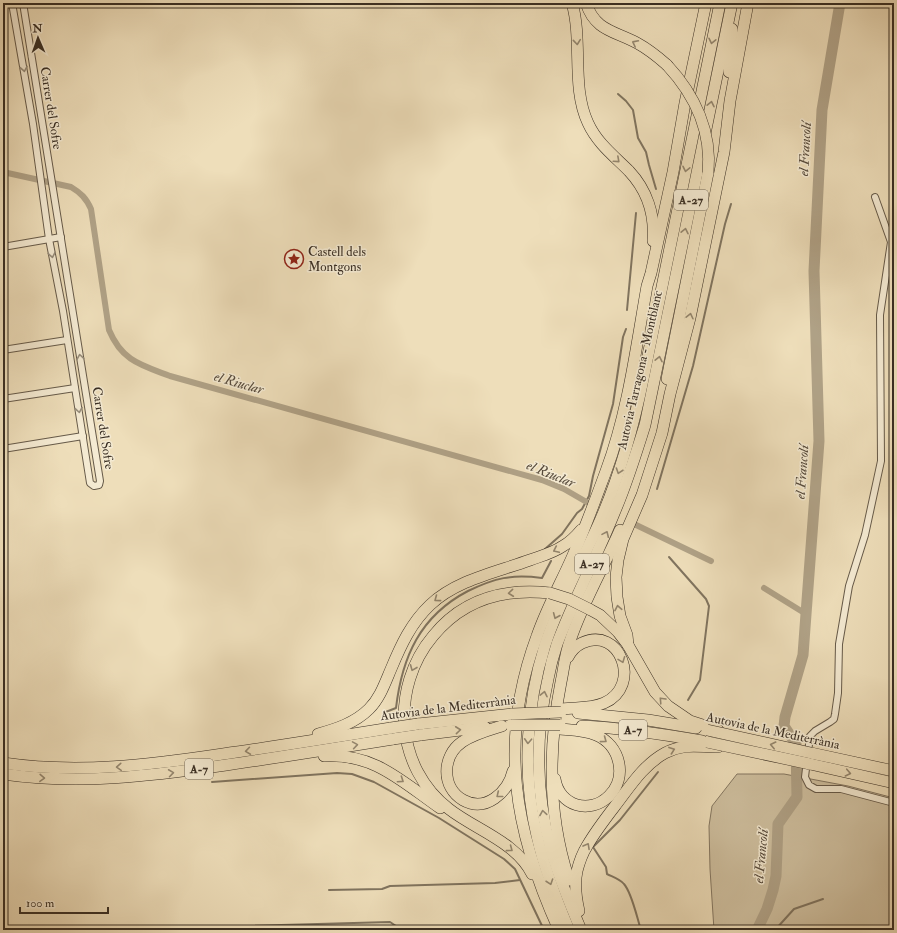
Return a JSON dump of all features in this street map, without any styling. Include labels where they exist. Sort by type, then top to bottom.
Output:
[{"type":"highway","points":[[572,3],[578,47],[580,95],[585,117],[590,128],[601,144],[635,178],[643,190],[649,204],[652,216],[653,235],[647,274],[647,286]]},
{"type":"highway","points":[[586,3],[591,14],[603,28],[652,52],[667,65],[685,86],[700,114],[707,143],[708,174],[657,428]]},
{"type":"highway","points":[[506,726],[470,738],[456,747],[446,766],[446,777],[452,790],[462,800],[473,803],[484,803],[498,797],[506,789],[513,772],[518,705],[527,664],[540,628],[586,525],[615,443],[627,391],[647,286],[673,172],[706,3]]},
{"type":"highway","name":"Autovia Tarragona - Montblanc","points":[[569,930],[544,864],[536,835],[531,806],[528,777],[528,750],[532,702],[537,675],[550,632],[600,521],[621,466],[637,408],[720,3]]},
{"type":"highway","points":[[730,101],[730,59],[734,18],[732,3]]},
{"type":"highway","name":"Autovia Tarragona - Montblanc","points":[[542,729],[543,699],[556,646],[573,604],[616,510],[634,461],[644,425],[732,3]]},
{"type":"highway","points":[[628,645],[627,635],[620,616],[617,597],[616,577],[618,560],[623,539],[642,495],[656,454],[688,325],[724,152],[730,101],[748,3]]},
{"type":"highway","points":[[664,273],[663,261],[673,190],[673,172]]},
{"type":"highway","points":[[586,930],[567,876],[556,824],[551,774],[555,719],[570,641],[633,498],[670,394]]},
{"type":"highway","points":[[286,745],[303,737],[346,725],[369,710],[381,692],[409,630],[422,612],[440,597],[467,582],[542,556],[562,547],[570,542],[586,525]]},
{"type":"highway","points":[[558,930],[550,918],[528,866],[510,848],[456,814],[442,803],[426,784],[410,755],[405,732],[404,706],[408,683],[416,661],[429,640],[458,612],[480,600],[494,596],[523,592],[550,593],[569,599],[589,609],[614,628],[628,645],[650,686],[661,700],[682,717],[707,728]]},
{"type":"highway","points":[[558,711],[592,707],[605,703],[619,691],[625,675],[624,663],[619,654],[612,646],[598,640],[586,641],[576,646],[569,654],[564,667]]},
{"type":"highway","name":"Autovia de la Mediterrània","points":[[3,763],[33,768],[108,768],[164,763],[286,745],[392,734],[419,730],[484,716],[558,711],[622,717],[707,728],[894,783]]},
{"type":"highway","name":"Autovia de la Mediterrània","points":[[419,730],[506,726],[542,729],[560,727],[609,727],[659,733],[706,744],[894,771]]},
{"type":"highway","points":[[553,747],[556,784],[558,790],[571,804],[578,806],[594,805],[608,797],[614,790],[619,777],[619,762],[617,754],[607,742],[595,734],[560,727]]},
{"type":"highway","name":"A-27","points":[[542,729],[539,778],[545,822],[556,865],[581,930]]},
{"type":"highway","name":"Autovia de la Mediterrània","points":[[3,774],[32,778],[85,780],[162,774],[298,755],[392,734]]},
{"type":"highway","points":[[579,911],[576,895],[576,881],[582,856],[592,837],[621,798],[642,772],[657,758],[665,753],[687,746],[706,744]]},
{"type":"highway","points":[[298,755],[314,757],[346,756],[366,761],[386,771],[453,817],[492,837]]},
{"type":"highway","points":[[514,760],[517,796],[525,837],[539,882],[558,930]]},
{"type":"street","name":"Carrer del Sofre","points":[[12,3],[33,124],[50,239],[68,340],[90,483],[94,486],[99,485],[100,481],[92,424],[23,3]]},
{"type":"street","points":[[875,197],[891,242],[880,315],[881,461],[865,535],[847,593],[839,644],[836,714],[830,722],[815,731],[810,736],[805,777],[809,785],[816,789],[841,789],[894,803]]},
{"type":"street","points":[[3,247],[61,237]]},
{"type":"street","points":[[3,350],[68,340]]},
{"type":"street","points":[[3,399],[75,388]]},
{"type":"street","points":[[3,449],[83,436]]},
{"type":"shaded area","points":[[737,774],[784,774],[848,786],[894,798],[894,930],[714,930],[709,826],[712,806]]},
{"type":"waterway","name":"el Francolí","points":[[757,930],[767,909],[776,876],[778,824],[797,797],[796,744],[784,726],[785,717],[803,655],[819,441],[814,271],[822,110],[840,3]]},
{"type":"waterway","points":[[618,94],[633,110],[638,138],[646,152],[656,189]]},
{"type":"waterway","name":"el Riuclar","points":[[3,172],[71,187],[85,199],[91,209],[109,330],[120,349],[141,365],[170,376],[542,480],[564,489],[590,504]]},
{"type":"waterway","points":[[657,489],[693,366],[725,224],[731,204]]},
{"type":"waterway","points":[[627,310],[636,213]]},
{"type":"waterway","points":[[545,549],[562,534],[577,513],[582,509],[589,496],[613,404],[623,337],[626,329]]},
{"type":"waterway","name":"el Riuclar","points":[[632,523],[711,561]]},
{"type":"waterway","points":[[669,557],[706,599],[709,606],[700,680],[688,700]]},
{"type":"waterway","points":[[383,713],[396,708],[403,672],[409,655],[416,640],[437,613],[451,601],[468,591],[495,580],[512,577],[542,578],[551,561]]},
{"type":"waterway","name":"el Riuclar","points":[[764,588],[806,614]]},
{"type":"waterway","points":[[641,930],[632,899],[627,888],[616,878],[607,874],[606,867],[593,847],[620,820],[658,772]]},
{"type":"waterway","points":[[212,782],[337,773],[352,774],[374,782],[439,818],[504,859],[515,869],[544,930]]},
{"type":"waterway","points":[[329,890],[382,889],[390,886],[495,883],[520,880]]},
{"type":"waterway","points":[[775,930],[794,909],[823,899]]},
{"type":"waterway","points":[[247,930],[249,926],[390,922],[399,930]]},
{"type":"waterway","points":[[533,930],[544,929]]},
{"type":"place","name":"Castell dels Montgons","points":[[294,259]]}]
